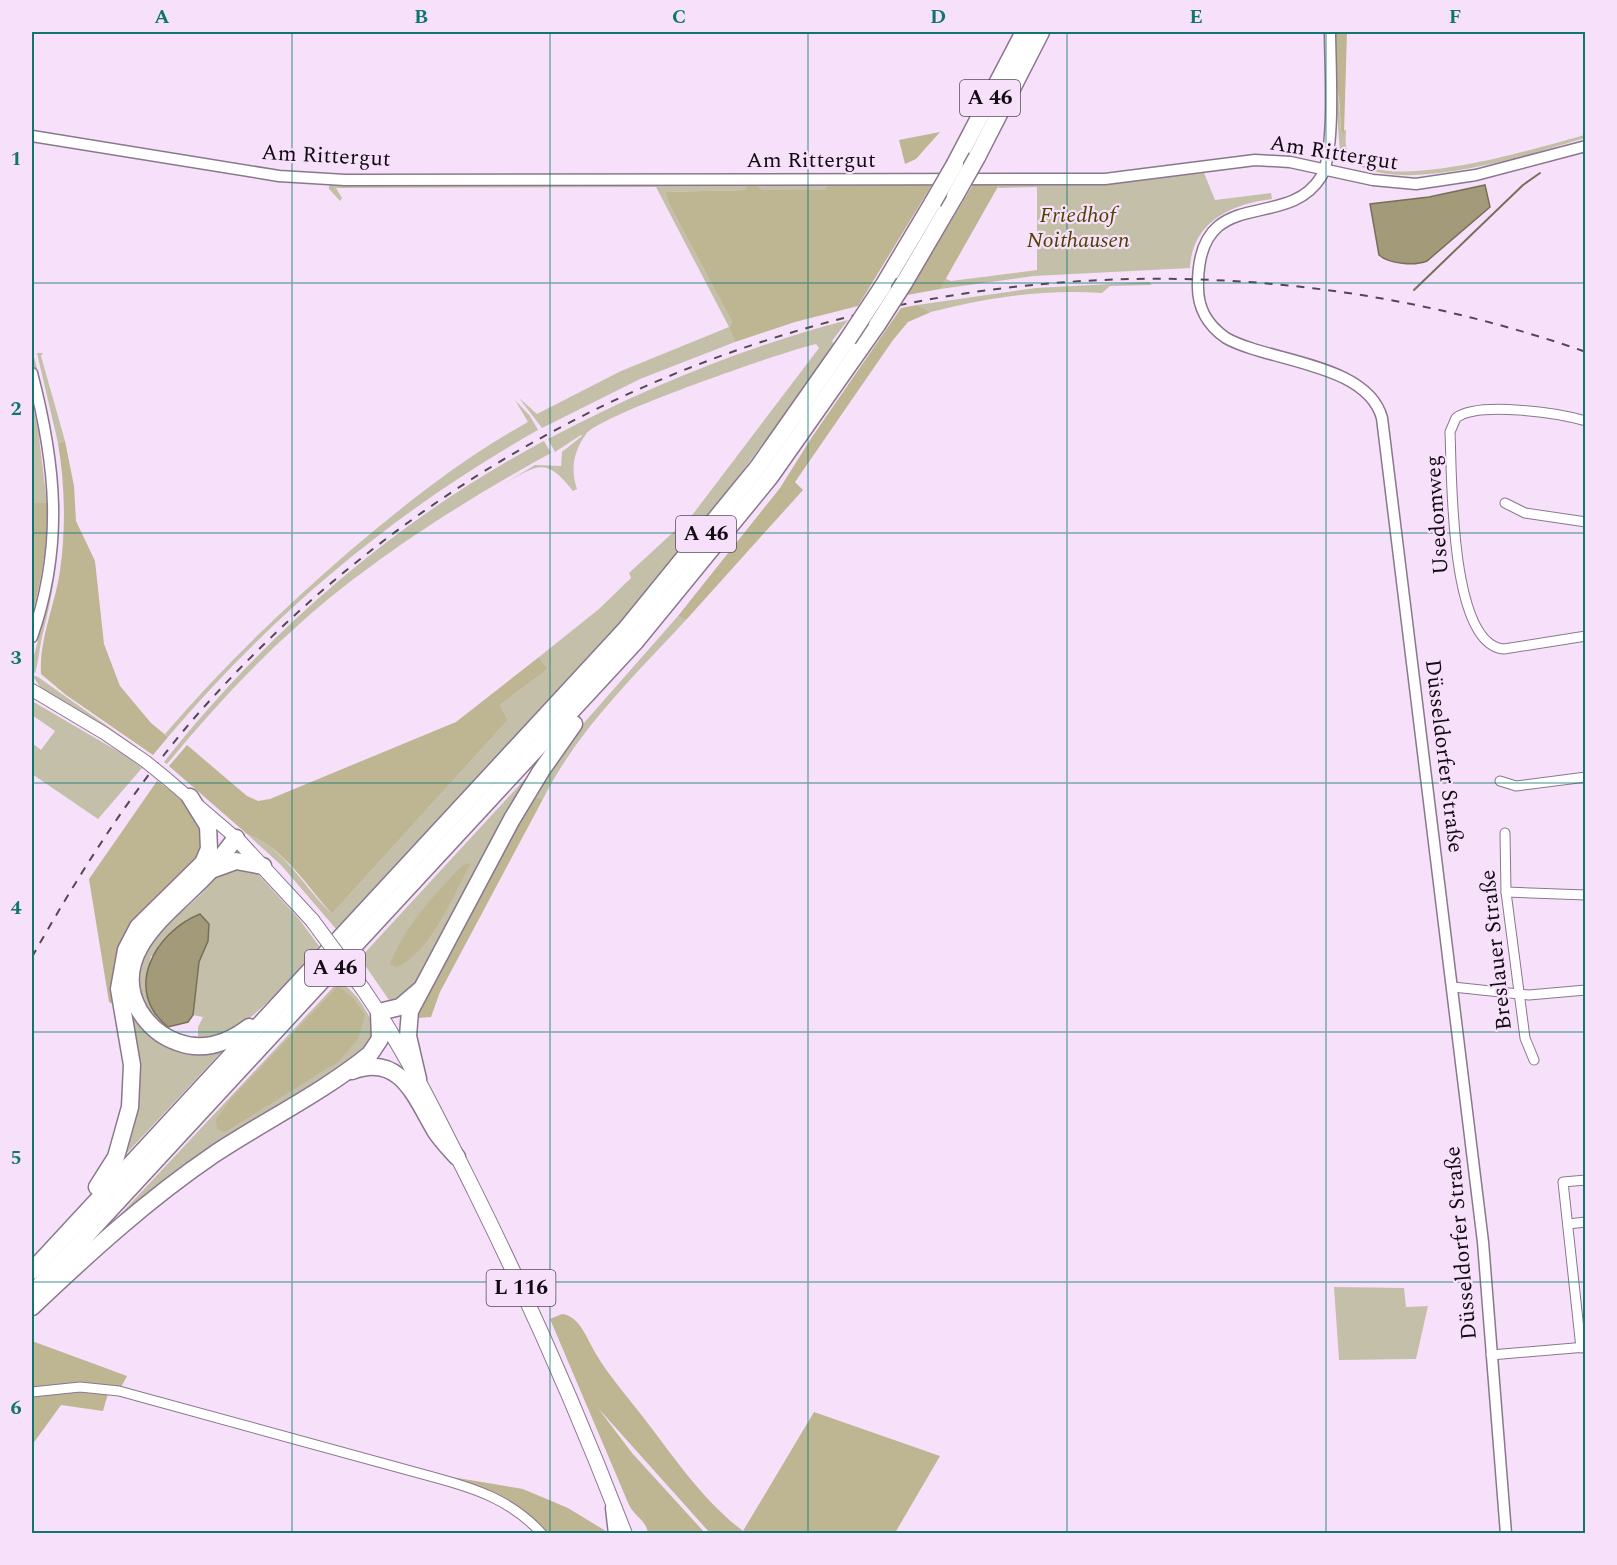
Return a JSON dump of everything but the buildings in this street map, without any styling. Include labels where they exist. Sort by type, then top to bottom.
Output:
[{"type":"highway","name":"A 46","points":[[32,1271],[548,716],[646,605],[758,467],[883,286],[955,164],[1024,32]]},
{"type":"highway","name":"A 46","points":[[32,1294],[636,641],[770,477],[904,283],[977,157],[1041,32]]},
{"type":"highway","points":[[418,1079],[407,1024],[420,990],[530,788],[566,734],[610,681],[636,641]]},
{"type":"highway","points":[[190,797],[210,830],[207,867]]},
{"type":"highway","points":[[236,838],[159,921],[136,953],[132,973],[133,993],[140,1011],[151,1026],[169,1039],[199,1047],[221,1043],[248,1028],[304,978]]},
{"type":"highway","points":[[56,1244],[73,1216],[107,1175],[126,1128],[132,1071],[119,989],[126,950],[145,918],[207,867],[236,861],[263,866]]},
{"type":"highway","points":[[32,1307],[92,1250],[150,1201],[221,1150],[332,1080],[376,1047],[381,1036],[379,1012],[400,1007],[420,990]]},
{"type":"highway","points":[[332,1080],[370,1067],[396,1074],[411,1087],[439,1136],[457,1157]]},
{"type":"main road","name":"L 116","points":[[32,690],[104,733],[145,761],[236,838],[312,920],[363,989],[418,1079],[534,1316],[607,1487],[624,1533]]},
{"type":"street","points":[[1325,169],[1329,134],[1330,32]]},
{"type":"street","name":"Am Rittergut","points":[[32,136],[279,176],[345,180],[1106,179],[1255,160],[1290,162],[1392,183],[1430,183],[1476,175],[1586,146]]},
{"type":"street","name":"Düsseldorfer Straße","points":[[1325,169],[1315,185],[1297,200],[1243,212],[1228,220],[1214,232],[1203,247],[1199,261],[1198,299],[1207,320],[1226,338],[1353,382],[1370,395],[1380,411],[1484,1242],[1506,1533]]},
{"type":"street","points":[[32,373],[48,441],[54,511],[49,571],[32,637]]},
{"type":"street","name":"Usedomweg","points":[[1586,421],[1556,414],[1475,411],[1460,415],[1453,422],[1450,432],[1458,570],[1479,631],[1490,645],[1504,649],[1586,636]]},
{"type":"street","points":[[1504,503],[1525,513],[1586,522]]},
{"type":"street","points":[[1500,781],[1516,786],[1586,777]]},
{"type":"street","name":"Breslauer Straße","points":[[1505,833],[1506,892],[1519,994],[1525,1038],[1534,1060]]},
{"type":"street","points":[[1506,892],[1586,895]]},
{"type":"street","points":[[1453,987],[1519,994],[1586,990]]},
{"type":"street","points":[[1491,1355],[1583,1347],[1563,1182],[1586,1180]]},
{"type":"street","points":[[1568,1224],[1586,1222]]},
{"type":"street","points":[[32,1392],[87,1387],[144,1397],[468,1487],[508,1504],[542,1533]]},
{"type":"street","points":[[607,1487],[614,1533]]},
{"type":"green space","points":[[1335,86],[1339,101],[1341,131],[1346,130],[1347,150],[1365,166],[1392,171],[1425,170],[1499,158],[1585,135],[1585,138],[1496,163],[1460,170],[1424,175],[1391,174],[1364,168],[1344,153],[1340,153]]},
{"type":"green space","name":"Friedhof Noithausen","points":[[1204,173],[1215,200],[1271,193],[1272,199],[1242,205],[1216,218],[1198,239],[1192,252],[1190,268],[1034,276],[940,289],[944,278],[951,281],[1037,270],[1037,187],[998,188],[1000,183],[1113,182]]},
{"type":"green space","points":[[329,184],[828,184],[824,190],[764,190],[757,186],[745,190],[665,192],[669,204],[732,322],[729,328],[735,342],[640,379],[542,428],[519,398],[537,414],[621,371],[729,327],[656,187],[336,188],[342,198],[340,201],[329,189]]},
{"type":"green space","points":[[1149,282],[1152,285],[1110,286],[1102,293],[1059,292],[1016,295],[931,312],[917,305],[1036,288]]},
{"type":"green space","points":[[848,320],[832,341],[834,345],[771,432],[661,574],[542,710],[336,929],[281,865],[247,834],[273,849],[332,914],[508,720],[500,705],[548,669],[539,657],[599,609],[631,578],[629,573],[693,514],[819,348],[816,344],[769,358],[656,399],[598,425],[586,434],[576,453],[574,474],[577,489],[573,491],[556,473],[542,467],[534,468],[504,484],[535,465],[561,466],[562,452],[582,436],[555,452],[548,439],[620,403],[732,356]]},
{"type":"green space","points":[[37,353],[43,353],[41,356],[65,441],[58,443]]},
{"type":"green space","points":[[34,357],[43,394],[52,438],[32,358]]},
{"type":"green space","points":[[515,400],[530,416],[538,430],[435,494],[339,567],[250,648],[168,737],[165,734],[255,638],[352,549],[437,481],[481,450],[528,422]]},
{"type":"green space","points":[[32,402],[38,429],[47,503],[34,503]]},
{"type":"green space","points":[[544,441],[551,453],[418,533],[323,603],[261,660],[167,764],[164,762],[246,668],[337,582],[437,506]]},
{"type":"green space","points":[[58,489],[59,527],[56,561],[35,673],[32,671],[32,663],[54,565]]},
{"type":"green space","points":[[678,616],[686,620],[627,683],[590,727],[557,774],[543,799],[532,796],[576,732]]},
{"type":"green space","points":[[32,675],[137,747],[135,749],[41,688]]},
{"type":"green space","points":[[32,701],[126,756],[142,768],[98,819],[32,774],[32,743],[41,750],[55,731],[32,715]]},
{"type":"green space","points":[[536,767],[422,979],[404,998],[391,1003],[360,958]]},
{"type":"green space","points":[[233,867],[255,871],[299,919],[319,946],[280,990],[249,1018],[233,1029],[215,1036],[198,1038],[198,1027],[203,1017],[193,1015],[199,962],[208,941],[151,956],[145,985],[157,1018],[175,1035],[153,1016],[140,993],[137,981],[142,954],[160,929],[195,900],[217,877]]},
{"type":"green space","points":[[338,982],[356,996],[369,1016],[376,1030],[372,1045],[207,1152],[116,1219]]},
{"type":"green space","points":[[125,993],[148,1030],[227,1046],[125,1155],[136,1116],[137,1075]]},
{"type":"green space","points":[[1334,1287],[1404,1288],[1406,1307],[1428,1306],[1416,1359],[1339,1360]]},
{"type":"shaded area","points":[[1336,32],[1347,32],[1344,133],[1341,131],[1339,101],[1335,86]]},
{"type":"shaded area","points":[[940,132],[916,159],[905,164],[899,140]]},
{"type":"shaded area","points":[[933,183],[858,306],[795,322],[735,342],[729,328],[732,322],[669,204],[665,192],[745,190],[747,186],[757,186],[764,190],[824,190],[828,184]]},
{"type":"shaded area","points":[[974,183],[1000,183],[940,289],[907,295]]},
{"type":"shaded area","points":[[1485,185],[1490,207],[1427,261],[1402,263],[1379,255],[1370,204],[1429,197]]},
{"type":"shaded area","points":[[917,305],[931,312],[908,322],[893,340],[795,482],[803,490],[686,620],[678,616],[780,488],[812,437],[901,308]]},
{"type":"shaded area","points":[[65,441],[74,486],[76,521],[95,561],[104,644],[120,686],[151,723],[168,737],[153,755],[66,695],[41,674],[42,648],[58,584],[62,555],[64,507],[58,443]]},
{"type":"shaded area","points":[[34,503],[47,503],[47,517],[44,560],[32,615],[32,531]]},
{"type":"shaded area","points":[[539,657],[548,669],[500,705],[508,720],[332,914],[272,848],[247,834],[169,766],[187,745],[247,796],[258,801],[270,799],[456,722]]},
{"type":"shaded area","points":[[157,781],[176,795],[194,816],[204,847],[116,1006],[109,1002],[89,879]]},
{"type":"shaded area","points":[[532,796],[543,799],[440,992],[431,1017],[417,1018],[419,1007]]},
{"type":"shaded area","points":[[471,863],[431,936],[409,960],[397,967],[390,964],[404,936],[421,911],[463,865]]},
{"type":"shaded area","points":[[200,914],[209,924],[208,941],[199,962],[193,1015],[188,1022],[168,1027],[154,1012],[147,996],[146,980],[150,963],[158,948],[170,934]]},
{"type":"shaded area","points":[[338,986],[353,998],[365,1015],[358,1039],[339,1061],[225,1132],[217,1129],[216,1120],[229,1101]]},
{"type":"shaded area","points":[[562,1314],[574,1319],[578,1324],[607,1370],[689,1477],[714,1506],[743,1531],[814,1412],[940,1456],[895,1533],[710,1533],[598,1408],[632,1453],[705,1533],[648,1533],[645,1525],[629,1505],[550,1319]]},
{"type":"shaded area","points":[[32,1341],[127,1376],[119,1391],[109,1390],[103,1411],[61,1405],[32,1445]]},
{"type":"shaded area","points":[[398,1468],[523,1489],[568,1508],[609,1533],[542,1533],[508,1504]]},
{"type":"waterway","points":[[1414,290],[1523,185],[1540,173]]},
{"type":"railway","points":[[32,957],[108,832],[173,744],[196,716],[335,580],[490,468],[658,381],[835,320],[1020,286],[1208,280],[1398,301],[1586,352]]}]
